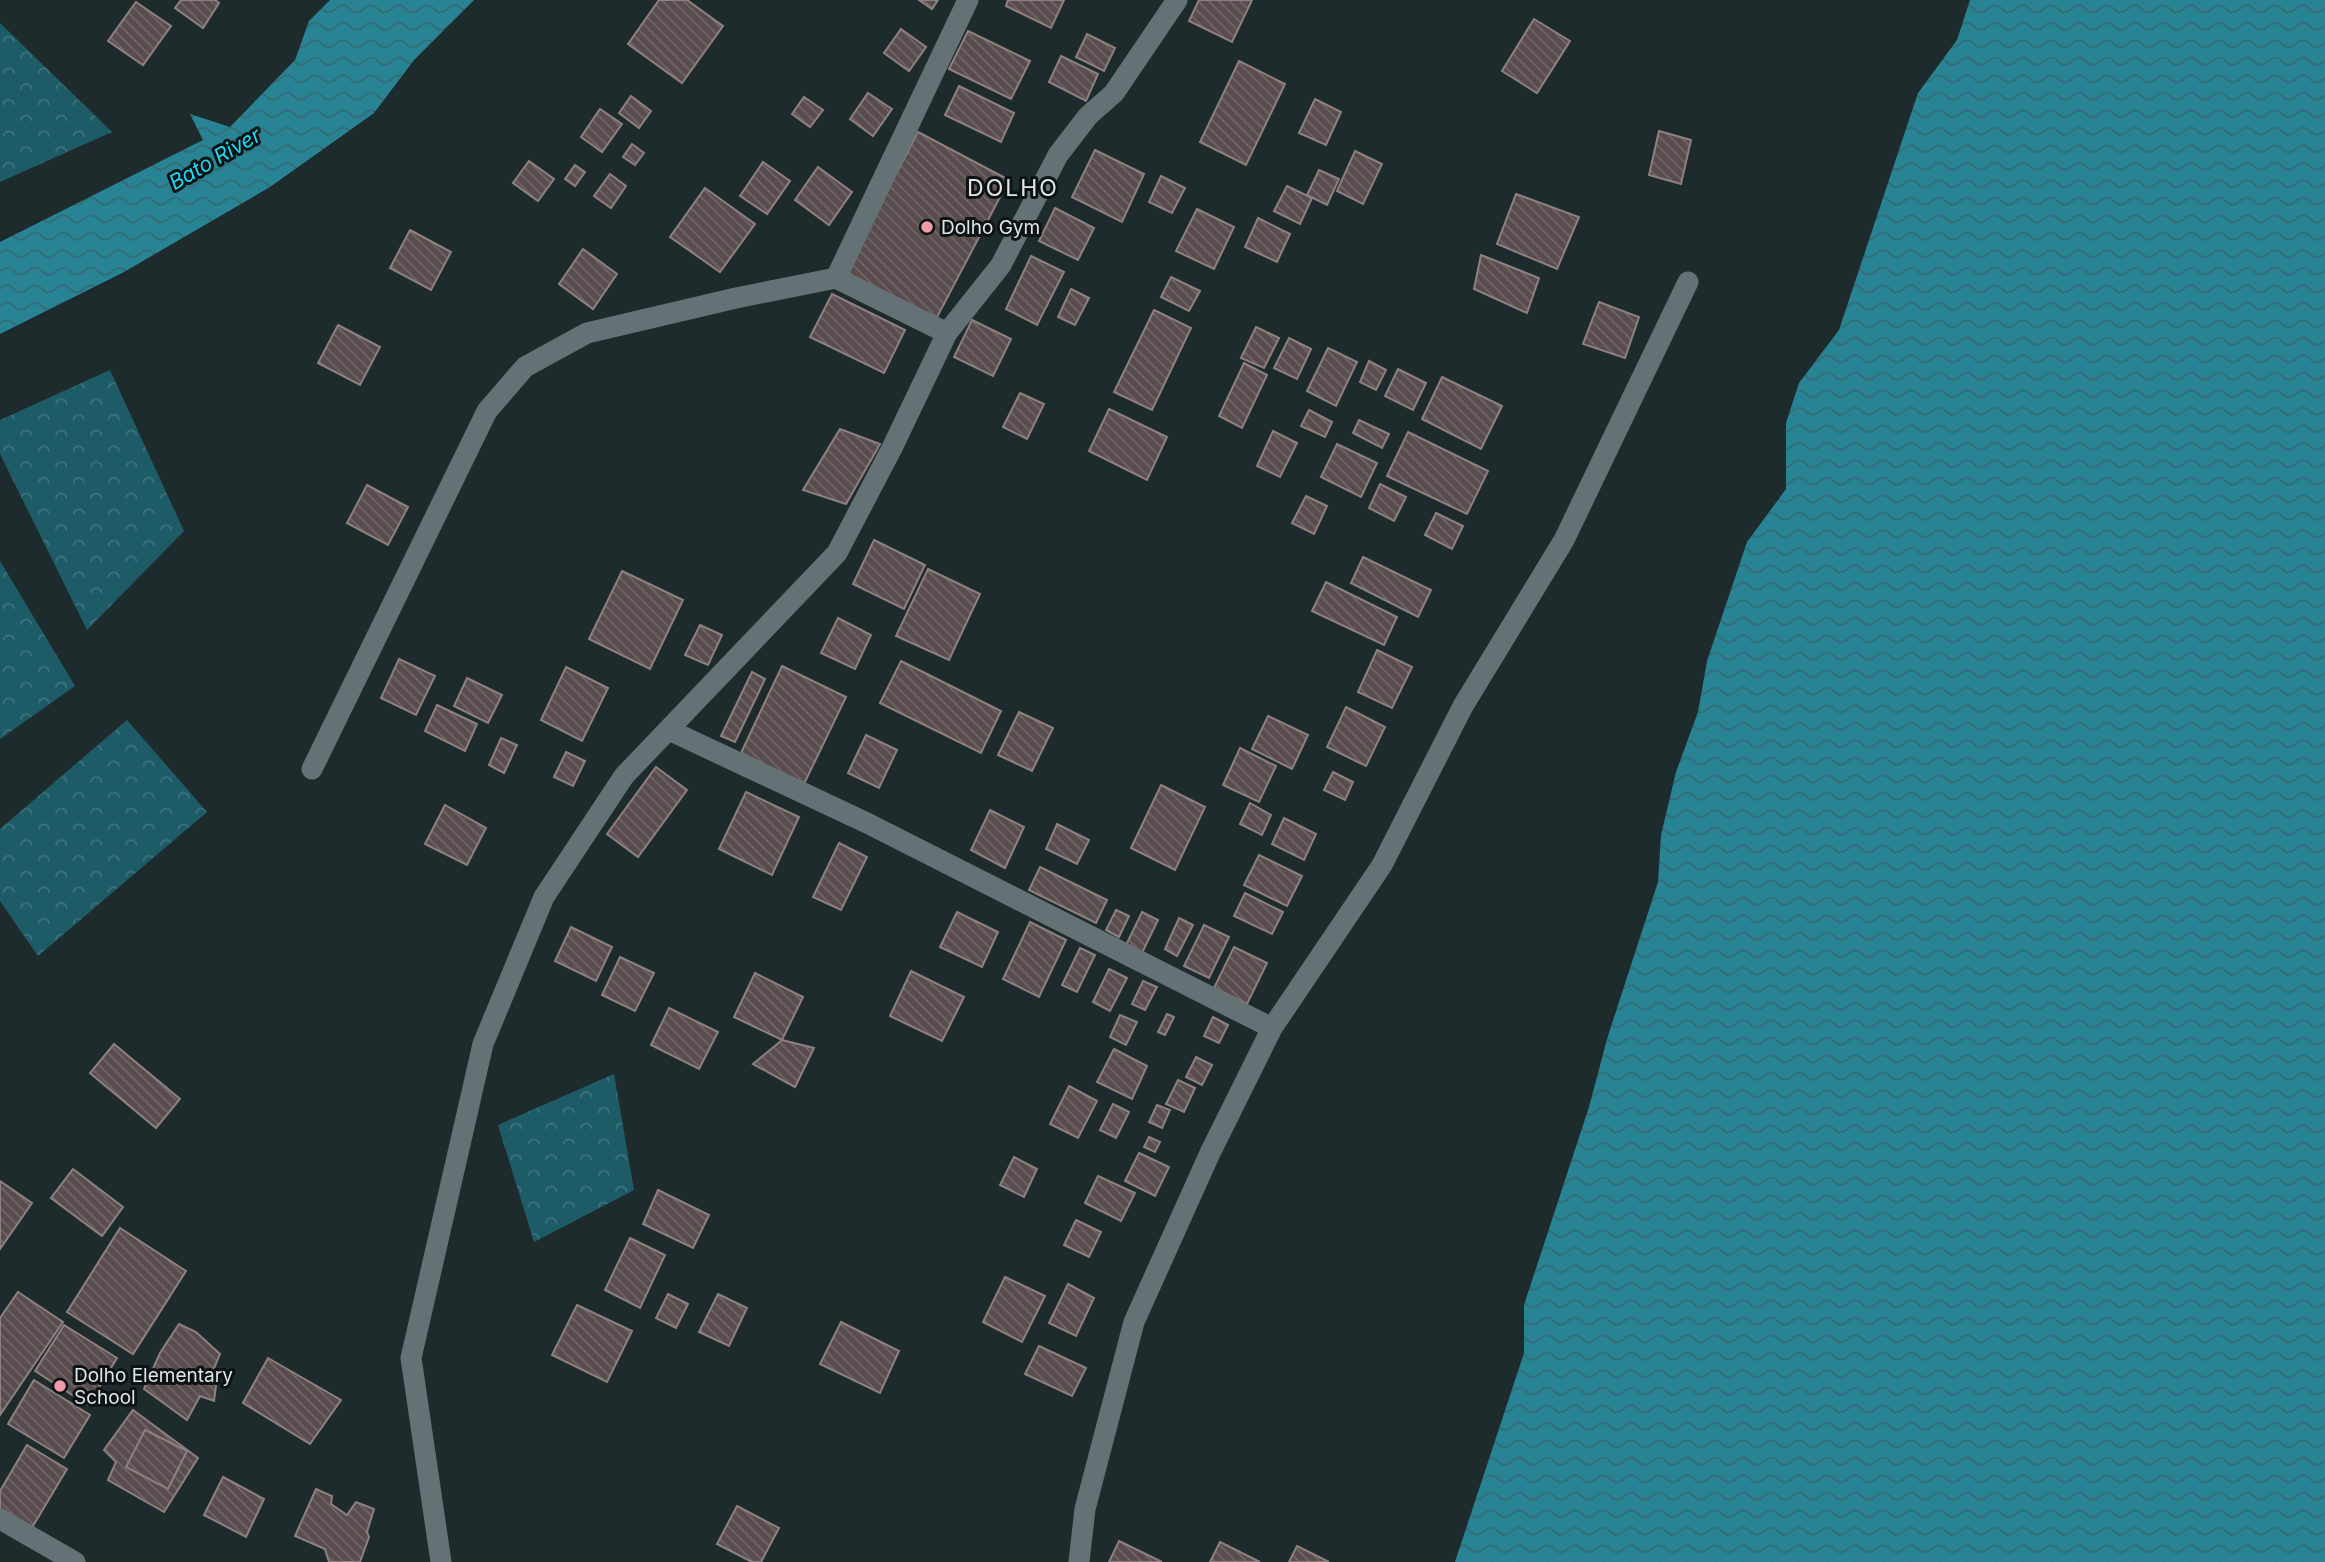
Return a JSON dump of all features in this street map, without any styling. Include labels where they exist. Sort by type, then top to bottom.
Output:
[{"type":"street","points":[[836,278],[968,0]]},
{"type":"street","points":[[441,1562],[411,1358],[483,1044],[544,897],[624,776],[837,553],[892,448],[947,333],[1002,265],[1058,155],[1088,116],[1114,93],[1177,0]]},
{"type":"street","points":[[312,769],[487,411],[525,367],[587,333],[836,278],[947,333]]},
{"type":"street","points":[[1079,1562],[1085,1509],[1135,1322],[1210,1153],[1272,1028],[1382,864],[1463,706],[1564,540],[1688,282]]},
{"type":"street","points":[[669,730],[867,823],[1272,1028]]},
{"type":"street","points":[[0,1519],[75,1562]]},
{"type":"green space","points":[[0,23],[112,132],[0,182]]},
{"type":"green space","points":[[110,370],[184,531],[87,630],[0,454],[0,420]]},
{"type":"green space","points":[[0,561],[75,686],[0,739]]},
{"type":"green space","points":[[127,720],[207,812],[38,956],[0,901],[0,829]]},
{"type":"green space","points":[[614,1074],[634,1190],[534,1242],[498,1125]]},
{"type":"water","name":"Bato River","points":[[330,0],[474,0],[414,60],[374,113],[270,187],[124,272],[0,334],[0,242],[203,140],[190,114],[230,127],[295,60],[309,21]]},
{"type":"water","points":[[1970,0],[2325,0],[2325,1562],[1455,1562],[1524,1353],[1524,1305],[1589,1107],[1607,1039],[1658,882],[1661,835],[1676,772],[1698,712],[1707,661],[1747,542],[1786,489],[1786,423],[1799,383],[1839,330],[1918,93],[1957,40]]},
{"type":"building","points":[[181,0],[215,0],[219,3],[203,28],[175,8]]},
{"type":"building","points":[[659,0],[687,0],[723,26],[682,83],[628,44]]},
{"type":"building","points":[[919,0],[938,0],[932,9]]},
{"type":"building","points":[[1008,0],[1064,0],[1051,28],[1006,6]]},
{"type":"building","points":[[1199,0],[1252,0],[1232,42],[1189,21]]},
{"type":"building","points":[[136,2],[171,26],[143,65],[108,41]]},
{"type":"building","points":[[1534,19],[1570,41],[1537,93],[1502,71]]},
{"type":"building","points":[[901,29],[926,47],[909,71],[884,53]]},
{"type":"building","points":[[968,31],[1030,61],[1011,99],[949,69]]},
{"type":"building","points":[[1087,34],[1115,48],[1104,71],[1076,57]]},
{"type":"building","points":[[1061,56],[1098,74],[1086,101],[1049,82]]},
{"type":"building","points":[[1239,61],[1285,84],[1246,165],[1200,142]]},
{"type":"building","points":[[959,86],[1014,113],[1001,142],[945,115]]},
{"type":"building","points":[[868,93],[892,109],[873,136],[850,119]]},
{"type":"building","points":[[631,96],[651,111],[639,128],[619,113]]},
{"type":"building","points":[[804,97],[823,110],[810,127],[792,114]]},
{"type":"building","points":[[1315,99],[1341,112],[1326,145],[1299,133]]},
{"type":"building","points":[[600,109],[622,124],[602,152],[581,137]]},
{"type":"building","points":[[1659,131],[1691,140],[1681,184],[1649,175]]},
{"type":"building","name":"Dolho Gym","points":[[918,132],[1009,180],[935,321],[844,273]]},
{"type":"building","points":[[632,144],[644,153],[635,165],[623,157]]},
{"type":"building","points":[[1095,150],[1144,174],[1122,222],[1072,197]]},
{"type":"building","points":[[1355,151],[1382,164],[1363,204],[1337,191]]},
{"type":"building","points":[[529,161],[554,179],[538,201],[513,183]]},
{"type":"building","points":[[763,162],[790,181],[767,214],[740,196]]},
{"type":"building","points":[[575,165],[585,172],[575,186],[565,179]]},
{"type":"building","points":[[818,167],[852,192],[829,225],[795,200]]},
{"type":"building","points":[[1319,170],[1339,179],[1327,205],[1307,195]]},
{"type":"building","points":[[610,174],[626,186],[611,208],[594,196]]},
{"type":"building","points":[[1161,176],[1185,188],[1172,213],[1149,202]]},
{"type":"building","points":[[1287,186],[1312,198],[1300,224],[1274,211]]},
{"type":"building","points":[[705,188],[755,224],[720,272],[670,237]]},
{"type":"building","points":[[1516,194],[1579,217],[1557,269],[1497,244]]},
{"type":"building","points":[[1055,208],[1094,228],[1078,260],[1039,241]]},
{"type":"building","points":[[1197,209],[1234,227],[1214,269],[1176,251]]},
{"type":"building","points":[[1258,218],[1290,234],[1277,262],[1245,247]]},
{"type":"building","points":[[410,230],[451,252],[431,290],[390,268]]},
{"type":"building","points":[[583,249],[617,274],[593,309],[559,284]]},
{"type":"building","points":[[1481,255],[1539,278],[1527,313],[1474,289]]},
{"type":"building","points":[[1031,256],[1064,272],[1037,325],[1006,309]]},
{"type":"building","points":[[1171,277],[1200,291],[1189,311],[1161,297]]},
{"type":"building","points":[[1071,289],[1089,298],[1075,325],[1058,317]]},
{"type":"building","points":[[832,294],[905,330],[884,373],[810,337]]},
{"type":"building","points":[[1599,302],[1639,317],[1625,358],[1583,344]]},
{"type":"building","points":[[1154,310],[1191,328],[1152,410],[1114,392]]},
{"type":"building","points":[[972,320],[1011,339],[993,376],[954,357]]},
{"type":"building","points":[[338,325],[380,347],[360,385],[318,363]]},
{"type":"building","points":[[1256,327],[1279,338],[1264,368],[1241,358]]},
{"type":"building","points":[[1289,338],[1311,349],[1297,379],[1274,368]]},
{"type":"building","points":[[1328,348],[1357,362],[1336,406],[1307,391]]},
{"type":"building","points":[[1369,361],[1386,370],[1376,390],[1360,382]]},
{"type":"building","points":[[1244,363],[1267,375],[1242,428],[1219,416]]},
{"type":"building","points":[[1398,369],[1426,383],[1413,410],[1385,396]]},
{"type":"building","points":[[1442,377],[1502,406],[1481,449],[1422,419]]},
{"type":"building","points":[[1020,393],[1044,404],[1027,439],[1003,427]]},
{"type":"building","points":[[1109,409],[1167,437],[1147,480],[1089,451]]},
{"type":"building","points":[[1309,410],[1332,422],[1325,437],[1301,426]]},
{"type":"building","points":[[1359,420],[1389,434],[1382,448],[1353,433]]},
{"type":"building","points":[[840,429],[880,444],[846,504],[803,490]]},
{"type":"building","points":[[1273,431],[1297,443],[1280,477],[1257,466]]},
{"type":"building","points":[[1408,432],[1488,471],[1467,514],[1387,476]]},
{"type":"building","points":[[1337,444],[1377,463],[1361,497],[1321,477]]},
{"type":"building","points":[[1380,484],[1406,497],[1394,521],[1369,508]]},
{"type":"building","points":[[367,485],[408,507],[388,545],[347,523]]},
{"type":"building","points":[[1306,496],[1327,506],[1314,534],[1292,523]]},
{"type":"building","points":[[1436,513],[1463,526],[1452,549],[1425,535]]},
{"type":"building","points":[[874,540],[925,565],[904,609],[853,584]]},
{"type":"building","points":[[1363,557],[1431,590],[1418,617],[1351,583]]},
{"type":"building","points":[[928,569],[980,594],[949,660],[896,636]]},
{"type":"building","points":[[622,571],[683,600],[650,669],[589,639]]},
{"type":"building","points":[[1326,582],[1397,617],[1384,645],[1312,611]]},
{"type":"building","points":[[838,618],[871,635],[855,669],[821,653]]},
{"type":"building","points":[[700,625],[722,635],[708,665],[685,655]]},
{"type":"building","points":[[1377,650],[1412,667],[1392,708],[1358,692]]},
{"type":"building","points":[[399,659],[435,676],[416,715],[381,698]]},
{"type":"building","points":[[901,661],[1001,711],[981,753],[880,703]]},
{"type":"building","points":[[782,666],[846,697],[804,784],[741,753]]},
{"type":"building","points":[[566,667],[608,688],[582,741],[541,720]]},
{"type":"building","points":[[752,672],[765,679],[735,742],[721,736]]},
{"type":"building","points":[[467,678],[502,695],[488,723],[454,706]]},
{"type":"building","points":[[437,705],[477,724],[465,751],[425,731]]},
{"type":"building","points":[[1346,707],[1385,727],[1366,766],[1327,747]]},
{"type":"building","points":[[1019,712],[1053,728],[1032,771],[998,755]]},
{"type":"building","points":[[1268,716],[1308,735],[1292,769],[1252,749]]},
{"type":"building","points":[[866,735],[897,750],[879,788],[848,773]]},
{"type":"building","points":[[501,738],[517,745],[504,773],[489,765]]},
{"type":"building","points":[[1240,748],[1276,766],[1259,802],[1223,785]]},
{"type":"building","points":[[566,752],[585,761],[573,786],[554,777]]},
{"type":"building","points":[[656,767],[687,790],[638,857],[607,834]]},
{"type":"building","points":[[1333,772],[1353,782],[1345,800],[1324,790]]},
{"type":"building","points":[[1161,785],[1205,807],[1175,870],[1131,848]]},
{"type":"building","points":[[746,792],[799,817],[772,875],[719,849]]},
{"type":"building","points":[[1250,803],[1271,815],[1262,835],[1240,824]]},
{"type":"building","points":[[445,805],[486,828],[467,865],[425,844]]},
{"type":"building","points":[[990,810],[1024,827],[1005,868],[971,850]]},
{"type":"building","points":[[1284,818],[1316,834],[1304,860],[1272,844]]},
{"type":"building","points":[[1057,824],[1089,840],[1077,864],[1046,849]]},
{"type":"building","points":[[839,843],[867,857],[841,910],[813,897]]},
{"type":"building","points":[[1259,855],[1302,876],[1287,906],[1244,885]]},
{"type":"building","points":[[1040,867],[1107,900],[1096,923],[1029,890]]},
{"type":"building","points":[[1245,893],[1283,912],[1272,934],[1234,916]]},
{"type":"building","points":[[1116,910],[1129,916],[1119,937],[1106,930]]},
{"type":"building","points":[[957,912],[998,932],[982,967],[940,947]]},
{"type":"building","points":[[1142,912],[1158,920],[1142,953],[1126,945]]},
{"type":"building","points":[[1179,918],[1193,925],[1177,956],[1165,949]]},
{"type":"building","points":[[1030,922],[1066,940],[1039,997],[1003,979]]},
{"type":"building","points":[[1204,925],[1229,937],[1209,978],[1184,966]]},
{"type":"building","points":[[571,927],[612,947],[596,981],[555,961]]},
{"type":"building","points":[[1234,947],[1267,963],[1247,1004],[1214,988]]},
{"type":"building","points":[[1080,948],[1095,955],[1077,992],[1062,985]]},
{"type":"building","points":[[620,957],[654,973],[635,1011],[602,995]]},
{"type":"building","points":[[1109,969],[1127,978],[1110,1011],[1093,1002]]},
{"type":"building","points":[[911,971],[964,997],[942,1041],[890,1016]]},
{"type":"building","points":[[755,973],[803,997],[782,1040],[734,1017]]},
{"type":"building","points":[[1143,981],[1157,987],[1145,1010],[1132,1004]]},
{"type":"building","points":[[669,1008],[718,1032],[699,1069],[651,1045]]},
{"type":"building","points":[[1167,1014],[1174,1017],[1165,1035],[1158,1032]]},
{"type":"building","points":[[1120,1015],[1137,1022],[1126,1045],[1110,1037]]},
{"type":"building","points":[[1213,1017],[1228,1025],[1219,1043],[1204,1036]]},
{"type":"building","points":[[782,1040],[814,1048],[795,1087],[753,1064]]},
{"type":"building","points":[[114,1044],[180,1099],[156,1128],[90,1073]]},
{"type":"building","points":[[1114,1049],[1147,1066],[1132,1099],[1097,1082]]},
{"type":"building","points":[[1196,1057],[1212,1065],[1202,1085],[1186,1077]]},
{"type":"building","points":[[1178,1080],[1195,1088],[1184,1112],[1166,1104]]},
{"type":"building","points":[[1069,1086],[1097,1101],[1078,1138],[1050,1124]]},
{"type":"building","points":[[1113,1104],[1129,1112],[1116,1138],[1100,1130]]},
{"type":"building","points":[[1157,1105],[1170,1110],[1162,1128],[1149,1122]]},
{"type":"building","points":[[1149,1137],[1160,1142],[1155,1152],[1144,1147]]},
{"type":"building","points":[[1139,1153],[1169,1167],[1155,1196],[1125,1181]]},
{"type":"building","points":[[1014,1157],[1037,1169],[1024,1197],[1000,1185]]},
{"type":"building","points":[[73,1169],[123,1207],[102,1236],[51,1198]]},
{"type":"building","points":[[1098,1176],[1135,1193],[1121,1221],[1085,1203]]},
{"type":"building","points":[[0,1181],[32,1203],[0,1249]]},
{"type":"building","points":[[658,1190],[709,1215],[693,1248],[643,1224]]},
{"type":"building","points":[[1076,1220],[1101,1232],[1089,1257],[1064,1245]]},
{"type":"building","points":[[120,1228],[186,1271],[133,1354],[67,1312]]},
{"type":"building","points":[[630,1238],[665,1255],[640,1308],[605,1290]]},
{"type":"building","points":[[1005,1277],[1045,1296],[1022,1342],[983,1322]]},
{"type":"building","points":[[1068,1284],[1094,1298],[1076,1336],[1049,1323]]},
{"type":"building","points":[[18,1292],[63,1322],[0,1415],[0,1318]]},
{"type":"building","points":[[668,1294],[688,1304],[676,1328],[656,1318]]},
{"type":"building","points":[[718,1294],[747,1308],[729,1346],[699,1332]]},
{"type":"building","points":[[577,1305],[632,1331],[607,1382],[552,1355]]},
{"type":"building","points":[[841,1322],[899,1351],[880,1393],[820,1364]]},
{"type":"building","points":[[179,1324],[196,1332],[220,1354],[209,1380],[216,1386],[214,1401],[200,1396],[187,1420],[144,1389],[160,1353]]},
{"type":"building","points":[[64,1325],[117,1358],[88,1405],[35,1371]]},
{"type":"building","points":[[1039,1346],[1086,1368],[1072,1396],[1025,1374]]},
{"type":"building","points":[[268,1358],[341,1400],[310,1444],[243,1403]]},
{"type":"building","points":[[34,1380],[90,1415],[64,1458],[8,1424]]},
{"type":"building","points":[[133,1410],[198,1458],[164,1512],[108,1480],[116,1462],[104,1450]]},
{"type":"building","points":[[145,1430],[187,1451],[168,1489],[126,1467]]},
{"type":"building","points":[[27,1445],[67,1469],[30,1531],[0,1514],[0,1491]]},
{"type":"building","points":[[223,1477],[264,1499],[246,1537],[204,1515]]},
{"type":"building","points":[[316,1489],[332,1496],[331,1504],[347,1515],[356,1502],[374,1509],[367,1532],[369,1537],[360,1562],[329,1562],[325,1549],[295,1536]]},
{"type":"building","points":[[737,1506],[779,1528],[761,1562],[752,1562],[717,1544]]},
{"type":"building","points":[[1119,1541],[1162,1562],[1109,1562]]},
{"type":"building","points":[[1220,1542],[1260,1562],[1210,1562]]},
{"type":"building","points":[[1297,1546],[1329,1562],[1289,1562]]},
{"type":"place","name":"Dolho Gym","points":[[927,227]]},
{"type":"place","name":"Dolho Elementary School","points":[[60,1386]]},
{"type":"district","name":"DOLHO","points":[[1013,188]]}]
